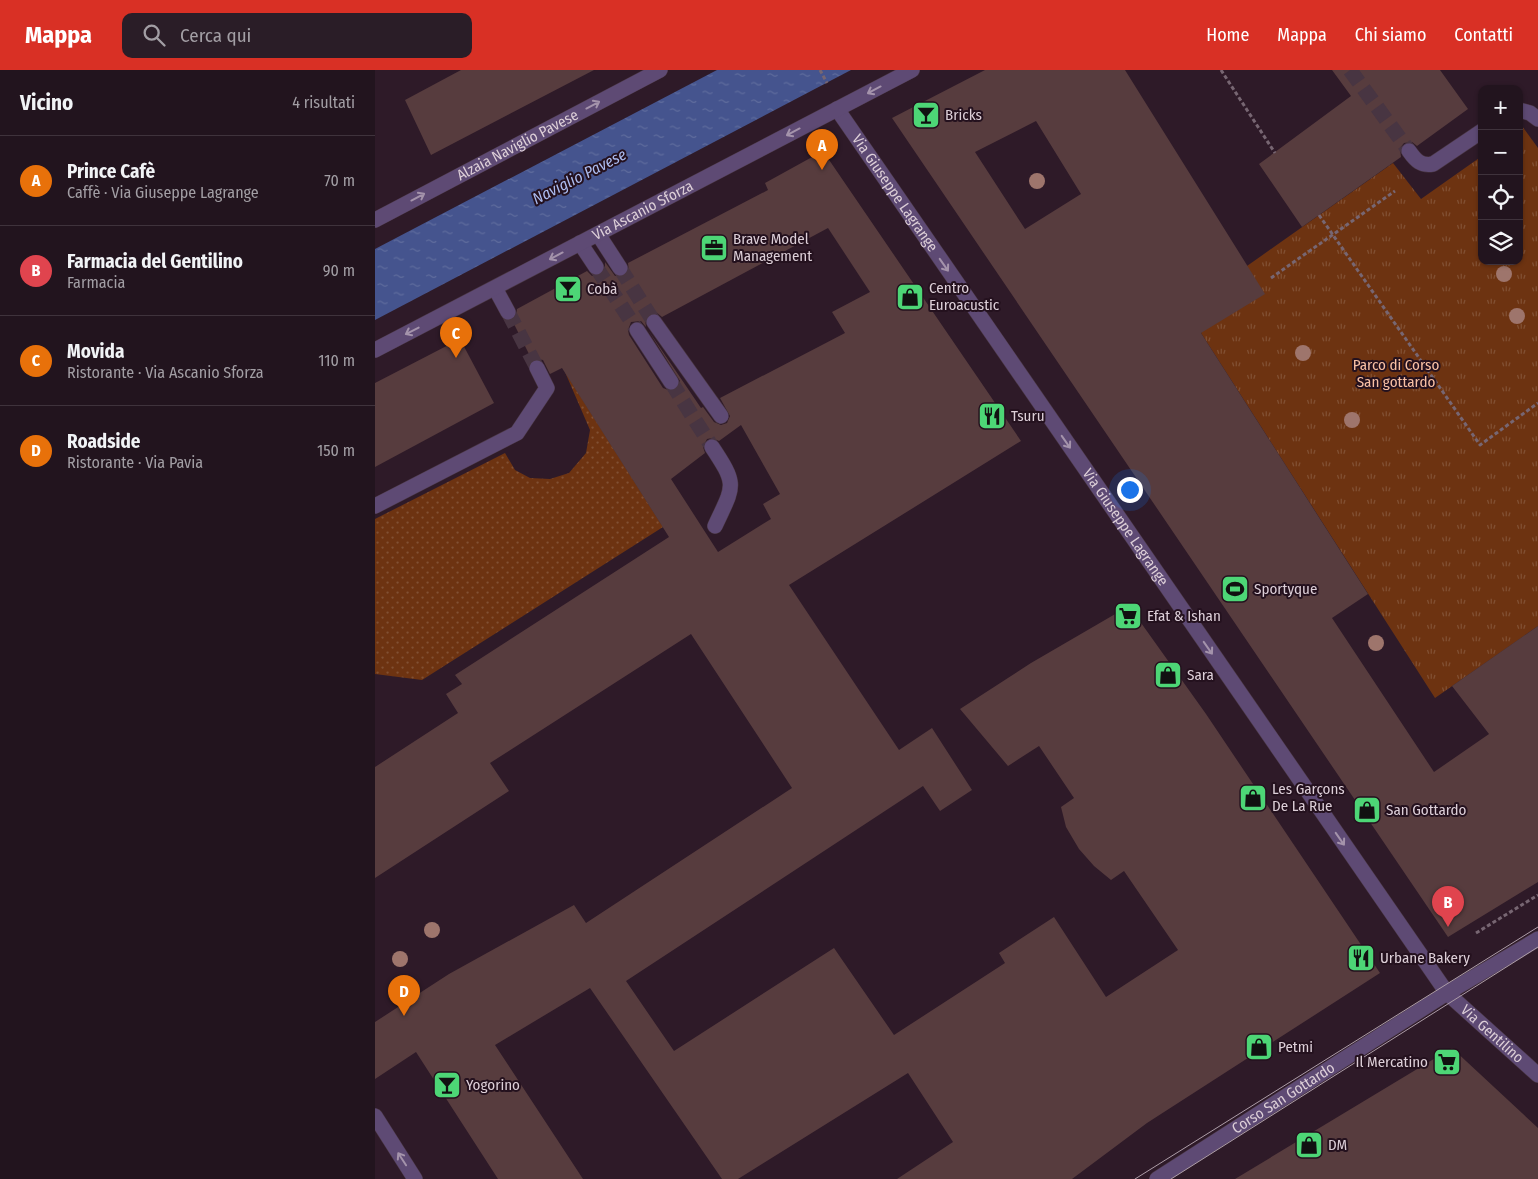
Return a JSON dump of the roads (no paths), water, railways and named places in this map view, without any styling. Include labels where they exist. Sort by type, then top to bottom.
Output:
[{"type":"street","name":"Alzaia Naviglio Pavese","points":[[375,220],[660,70]]},
{"type":"street","name":"Via Ascanio Sforza","points":[[375,350],[912,70]]},
{"type":"street","name":"Via Giuseppe Lagrange","points":[[837,110],[1447,993]]},
{"type":"street","points":[[1523,111],[1530,113],[1538,119]]},
{"type":"street","points":[[1409,152],[1417,162],[1425,165],[1433,164],[1478,134]]},
{"type":"street","points":[[598,234],[620,268]]},
{"type":"street","points":[[580,243],[595,267]]},
{"type":"street","points":[[495,288],[508,312]]},
{"type":"street","points":[[654,322],[721,416]]},
{"type":"street","points":[[637,330],[671,382]]},
{"type":"street","points":[[375,506],[517,433],[547,388],[537,368]]},
{"type":"street","points":[[713,447],[729,472],[732,490],[715,526]]},
{"type":"street","name":"Corso San Gottardo","points":[[1157,1179],[1447,993],[1538,939]]},
{"type":"street","name":"Via Gentilino","points":[[1447,993],[1538,1075]]},
{"type":"street","points":[[375,1116],[415,1179]]},
{"type":"water","name":"Naviglio Pavese","points":[[717,70],[851,70],[375,320],[375,249]]},
{"type":"tunnel","points":[[1350,70],[1409,151]]},
{"type":"tunnel","points":[[596,267],[637,330]]},
{"type":"tunnel","points":[[620,268],[654,322]]},
{"type":"tunnel","points":[[508,312],[537,368]]},
{"type":"tunnel","points":[[671,382],[712,447]]},
{"type":"tram line","points":[[1135,1179],[1538,927]]},
{"type":"tram line","points":[[1171,1179],[1538,947]]},
{"type":"place","name":"Bricks","points":[[926,115]]},
{"type":"place","name":"Prince Cafè","points":[[822,170]]},
{"type":"place","name":"Brave Model Management","points":[[714,248]]},
{"type":"place","name":"Cobà","points":[[568,289]]},
{"type":"place","name":"Centro Euroacustic","points":[[910,297]]},
{"type":"place","name":"Movida","points":[[456,358]]},
{"type":"place","name":"Tsuru","points":[[992,416]]},
{"type":"place","name":"Sportyque","points":[[1235,589]]},
{"type":"place","name":"Efat & Ishan","points":[[1128,616]]},
{"type":"place","name":"Sara","points":[[1168,675]]},
{"type":"place","name":"Les Garçons De La Rue","points":[[1253,798]]},
{"type":"place","name":"San Gottardo","points":[[1367,810]]},
{"type":"place","name":"Farmacia del Gentilino","points":[[1448,927]]},
{"type":"place","name":"Urbane Bakery","points":[[1361,958]]},
{"type":"place","name":"Roadside","points":[[404,1016]]},
{"type":"place","name":"Petmi","points":[[1259,1047]]},
{"type":"place","name":"Il Mercatino","points":[[1447,1062]]},
{"type":"place","name":"Yogorino","points":[[447,1085]]},
{"type":"place","name":"DM","points":[[1309,1145]]},
{"type":"park label","name":"Parco di Corso San gottardo","points":[[1396,374]]}]
